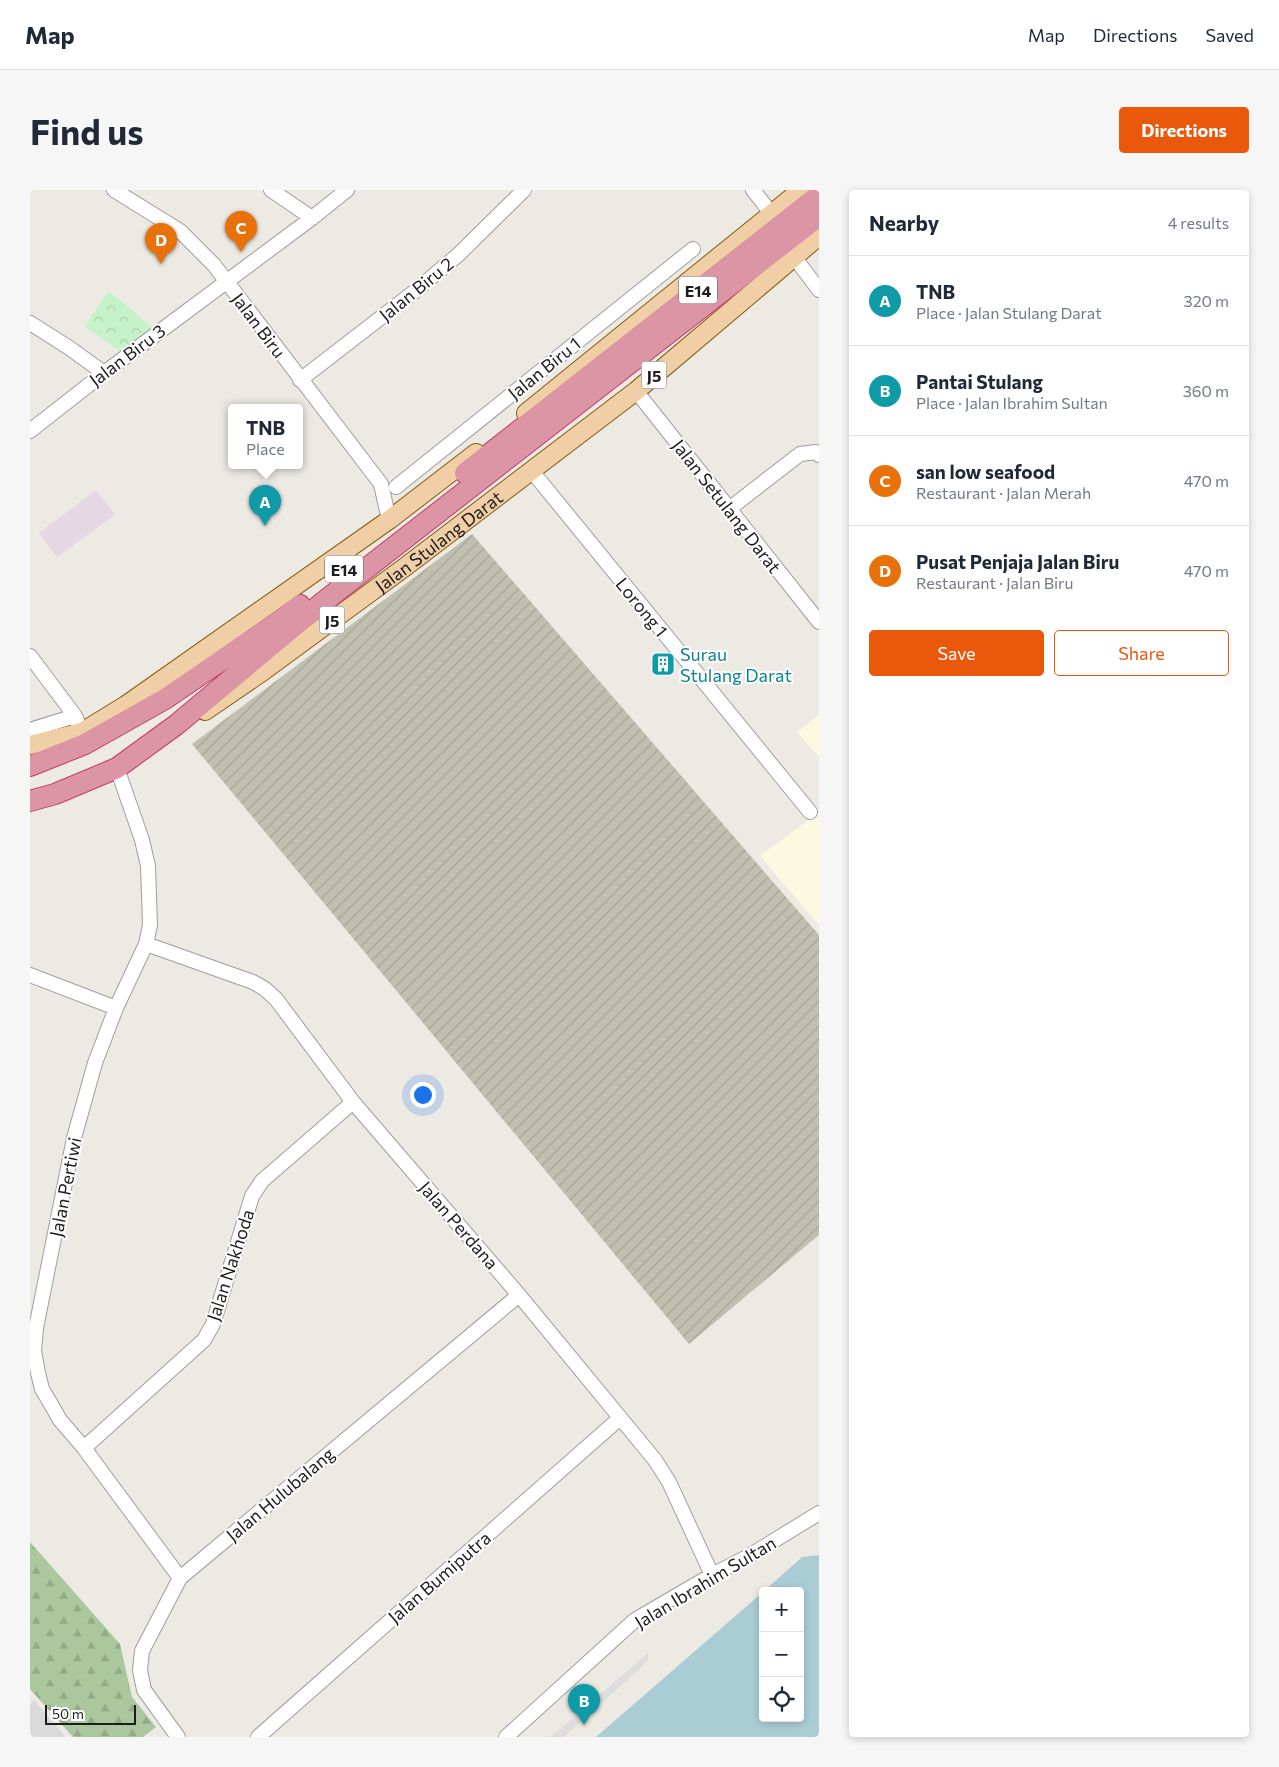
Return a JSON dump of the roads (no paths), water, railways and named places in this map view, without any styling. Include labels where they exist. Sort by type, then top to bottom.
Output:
[{"type":"highway","name":"E14","points":[[30,766],[84,744],[165,699],[285,617],[819,195]]},
{"type":"highway","name":"E14","points":[[176,725],[322,603],[819,216]]},
{"type":"highway","name":"Jalan Stulang Darat","points":[[30,801],[55,794],[117,768],[176,725]]},
{"type":"main road","points":[[30,745],[82,732],[114,714],[175,673],[239,625],[390,520],[509,427],[801,190]]},
{"type":"main road","name":"Jalan Stulang Darat","points":[[176,725],[201,714],[262,672],[405,567],[636,391],[819,236]]},
{"type":"street","name":"Jalan Biru","points":[[114,190],[180,231],[214,265],[381,484],[390,520]]},
{"type":"street","points":[[271,190],[312,218]]},
{"type":"street","name":"Jalan Biru 3","points":[[30,431],[347,190]]},
{"type":"street","name":"Jalan Biru 2","points":[[300,380],[414,292],[458,255],[524,190]]},
{"type":"street","points":[[753,190],[771,213]]},
{"type":"street","name":"Jalan Biru 1","points":[[396,487],[693,249]]},
{"type":"street","points":[[795,258],[819,290]]},
{"type":"street","points":[[30,323],[104,373]]},
{"type":"street","name":"Jalan Setulang Darat","points":[[636,391],[819,622]]},
{"type":"street","points":[[729,509],[800,454],[816,452],[819,455]]},
{"type":"street","name":"Lorong 1","points":[[531,470],[810,812]]},
{"type":"street","points":[[381,484],[421,495]]},
{"type":"street","points":[[30,656],[75,716],[82,732]]},
{"type":"street","points":[[30,730],[75,716]]},
{"type":"street","name":"Jalan Pertiwi","points":[[117,768],[142,840],[148,866],[150,925],[146,944],[116,1008],[95,1063],[74,1138],[36,1328],[34,1352],[42,1389],[60,1420],[84,1448],[180,1578]]},
{"type":"street","name":"Jalan Perdana","points":[[146,944],[253,982],[265,989],[276,999],[353,1102],[518,1294],[655,1460],[669,1482],[712,1575]]},
{"type":"street","points":[[30,975],[116,1008]]},
{"type":"street","name":"Jalan Nakhoda","points":[[84,1448],[204,1340],[213,1324],[252,1196],[262,1181],[353,1102]]},
{"type":"street","name":"Jalan Hulubalang","points":[[178,1737],[144,1690],[140,1670],[142,1651],[180,1578],[518,1294]]},
{"type":"street","name":"Jalan Bumiputra","points":[[258,1737],[620,1418]]},
{"type":"street","name":"Jalan Ibrahim Sultan","points":[[506,1737],[635,1620],[712,1575],[749,1556],[819,1513]]},
{"type":"water","points":[[819,1555],[819,1737],[596,1737],[759,1595],[759,1722],[804,1722],[804,1587],[768,1587],[802,1557]]},
{"type":"place","name":"san low seafood","points":[[241,252]]},
{"type":"place","name":"Pusat Penjaja Jalan Biru","points":[[161,264]]},
{"type":"place","name":"TNB","points":[[265,526]]},
{"type":"place","name":"Surau Stulang Darat","points":[[663,664]]},
{"type":"place","name":"Pantai Stulang","points":[[584,1725]]}]
